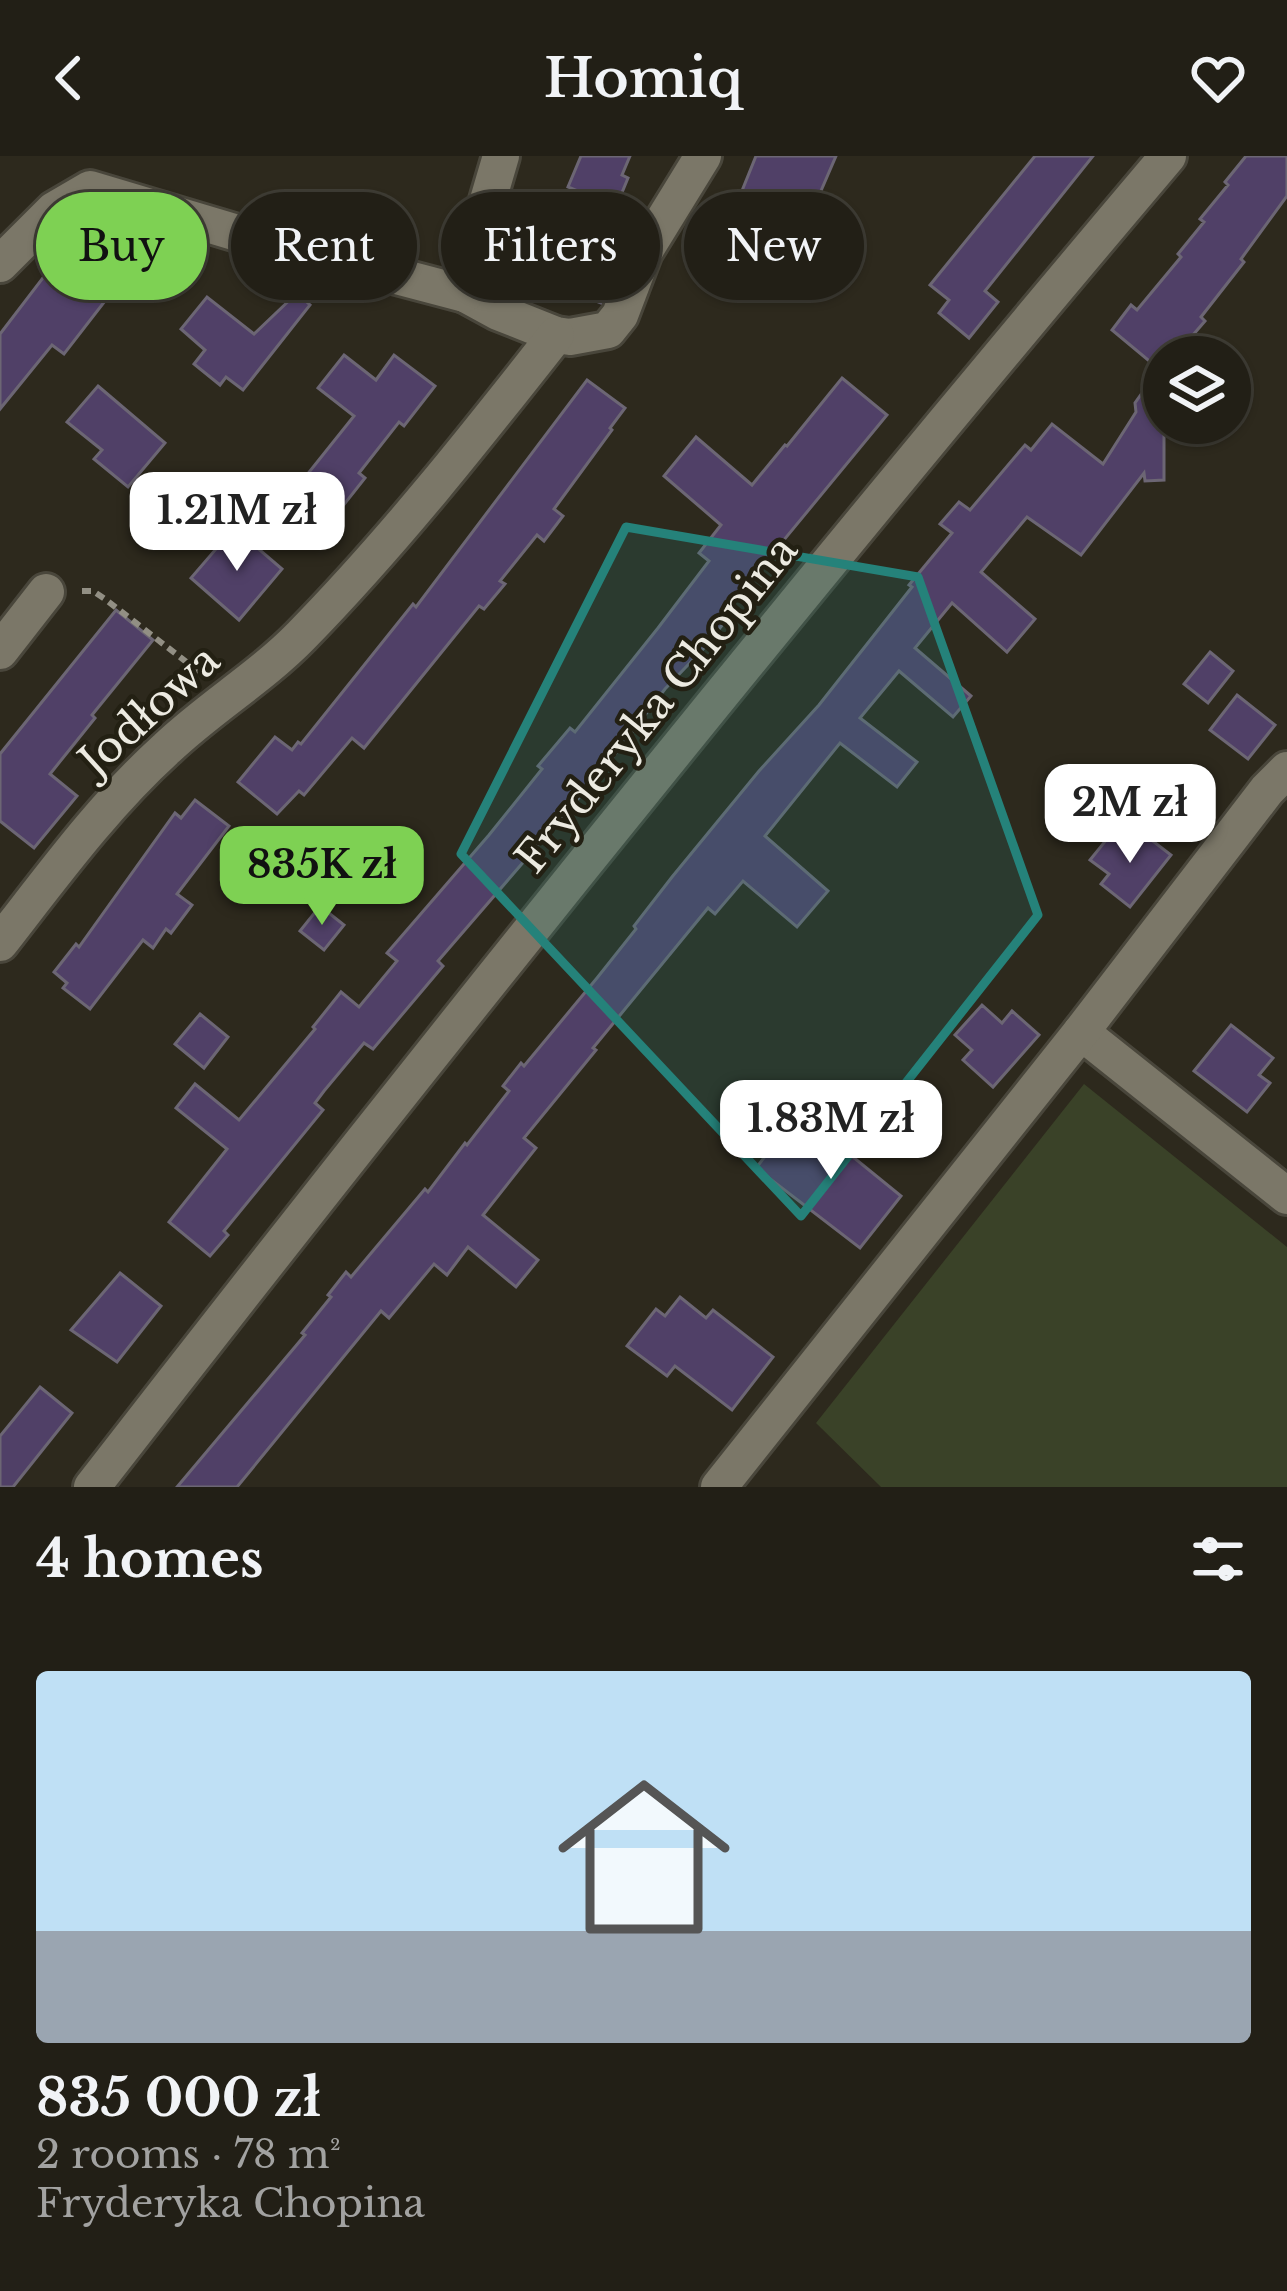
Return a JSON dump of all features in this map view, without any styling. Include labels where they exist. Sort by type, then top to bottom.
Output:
[{"type":"street","points":[[490,192],[501,156]]},
{"type":"street","points":[[476,300],[556,335],[570,338],[608,330],[620,315],[644,252],[703,156]]},
{"type":"street","name":"Fryderyka Chopina","points":[[92,1487],[590,855],[923,445],[1168,156]]},
{"type":"street","points":[[0,264],[54,211],[89,189],[441,288]]},
{"type":"street","name":"Jodłowa","points":[[0,943],[111,803],[168,746],[297,640],[354,579],[556,335]]},
{"type":"street","points":[[0,651],[46,592]]},
{"type":"street","points":[[718,1487],[1287,770]]},
{"type":"street","points":[[1081,1032],[1287,1196]]},
{"type":"path","points":[[46,592],[93,591],[227,697]]},
{"type":"highlighted area","points":[[626,527],[918,577],[1038,915],[801,1216],[461,854]]},
{"type":"green space","points":[[1084,1084],[1287,1247],[1287,1487],[881,1487],[816,1423]]},
{"type":"building","points":[[581,156],[630,156],[622,175],[628,178],[622,192],[580,192],[568,187]]},
{"type":"building","points":[[756,156],[836,156],[820,192],[742,192]]},
{"type":"building","points":[[1035,156],[1093,156],[985,291],[998,302],[969,338],[939,313],[949,300],[930,285]]},
{"type":"building","points":[[1246,156],[1287,156],[1287,196],[1201,317],[1205,321],[1192,336],[1143,336],[1143,356],[1112,330],[1131,305],[1137,310],[1181,257],[1178,254],[1204,222],[1200,219],[1228,185],[1225,182]]},
{"type":"building","points":[[36,287],[36,300],[105,301],[64,354],[52,345],[0,409],[0,334]]},
{"type":"building","points":[[207,297],[254,334],[290,300],[310,305],[243,390],[226,377],[220,385],[194,364],[205,350],[181,329]]},
{"type":"building","points":[[344,355],[376,380],[394,355],[435,386],[359,473],[365,478],[327,526],[290,496],[354,416],[318,388]]},
{"type":"building","points":[[842,378],[887,415],[722,615],[727,619],[705,647],[438,961],[443,966],[373,1049],[364,1043],[324,1091],[315,1103],[323,1110],[224,1231],[228,1235],[210,1256],[169,1222],[227,1149],[176,1108],[195,1084],[239,1120],[341,992],[359,1007],[397,961],[387,953],[489,835],[542,769],[538,766],[570,728],[575,732],[658,628],[709,561],[699,553],[721,525],[664,476],[696,437],[752,485]]},
{"type":"building","points":[[587,380],[625,408],[554,509],[563,516],[544,541],[537,535],[500,581],[505,584],[484,609],[479,606],[364,748],[352,738],[304,795],[299,791],[277,814],[238,782],[275,737],[292,750],[301,744],[413,604],[416,607]]},
{"type":"building","points":[[98,386],[165,443],[128,487],[94,459],[102,450],[67,422]]},
{"type":"building","points":[[1143,392],[1143,444],[1164,444],[1164,480],[1145,481],[1144,473],[1081,555],[1027,517],[981,572],[1035,619],[1007,652],[952,603],[915,648],[971,696],[953,717],[899,671],[860,718],[917,762],[897,787],[840,743],[765,836],[828,891],[797,927],[743,881],[715,914],[708,908],[524,1138],[536,1148],[483,1215],[538,1260],[516,1287],[468,1247],[447,1275],[434,1264],[389,1318],[381,1311],[237,1487],[177,1487],[305,1335],[302,1333],[346,1272],[351,1277],[467,1145],[509,1091],[503,1086],[521,1063],[524,1066],[636,929],[672,877],[819,705],[952,533],[940,524],[959,502],[970,510],[1025,445],[1031,450],[1052,424],[1103,464],[1136,412],[1135,403]]},
{"type":"building","points":[[234,528],[282,569],[239,620],[191,578]]},
{"type":"building","points":[[116,610],[153,640],[50,774],[77,796],[34,848],[0,821],[0,754]]},
{"type":"building","points":[[1210,652],[1233,671],[1208,703],[1184,684]]},
{"type":"building","points":[[1237,695],[1275,725],[1248,759],[1210,730]]},
{"type":"building","points":[[195,800],[229,826],[177,894],[192,905],[153,948],[143,940],[90,1009],[63,988],[67,983],[54,972],[76,944],[79,947],[175,813],[181,818]]},
{"type":"building","points":[[1141,832],[1171,855],[1130,907],[1101,884],[1109,874],[1090,860],[1111,834],[1128,848]]},
{"type":"building","points":[[320,906],[344,925],[324,950],[300,931]]},
{"type":"building","points":[[982,1005],[1002,1023],[1012,1011],[1039,1035],[993,1087],[963,1060],[972,1050],[955,1035]]},
{"type":"building","points":[[200,1014],[228,1037],[204,1068],[175,1044]]},
{"type":"building","points":[[1231,1025],[1273,1058],[1259,1075],[1270,1083],[1247,1112],[1194,1071]]},
{"type":"building","points":[[817,1115],[843,1136],[837,1144],[901,1196],[860,1248],[756,1168],[777,1141],[789,1150]]},
{"type":"building","points":[[120,1273],[161,1306],[117,1362],[71,1330]]},
{"type":"building","points":[[680,1297],[706,1318],[713,1310],[773,1357],[732,1410],[675,1366],[667,1376],[627,1346],[656,1309],[665,1316]]},
{"type":"building","points":[[40,1387],[72,1413],[13,1487],[0,1487],[0,1436]]}]
